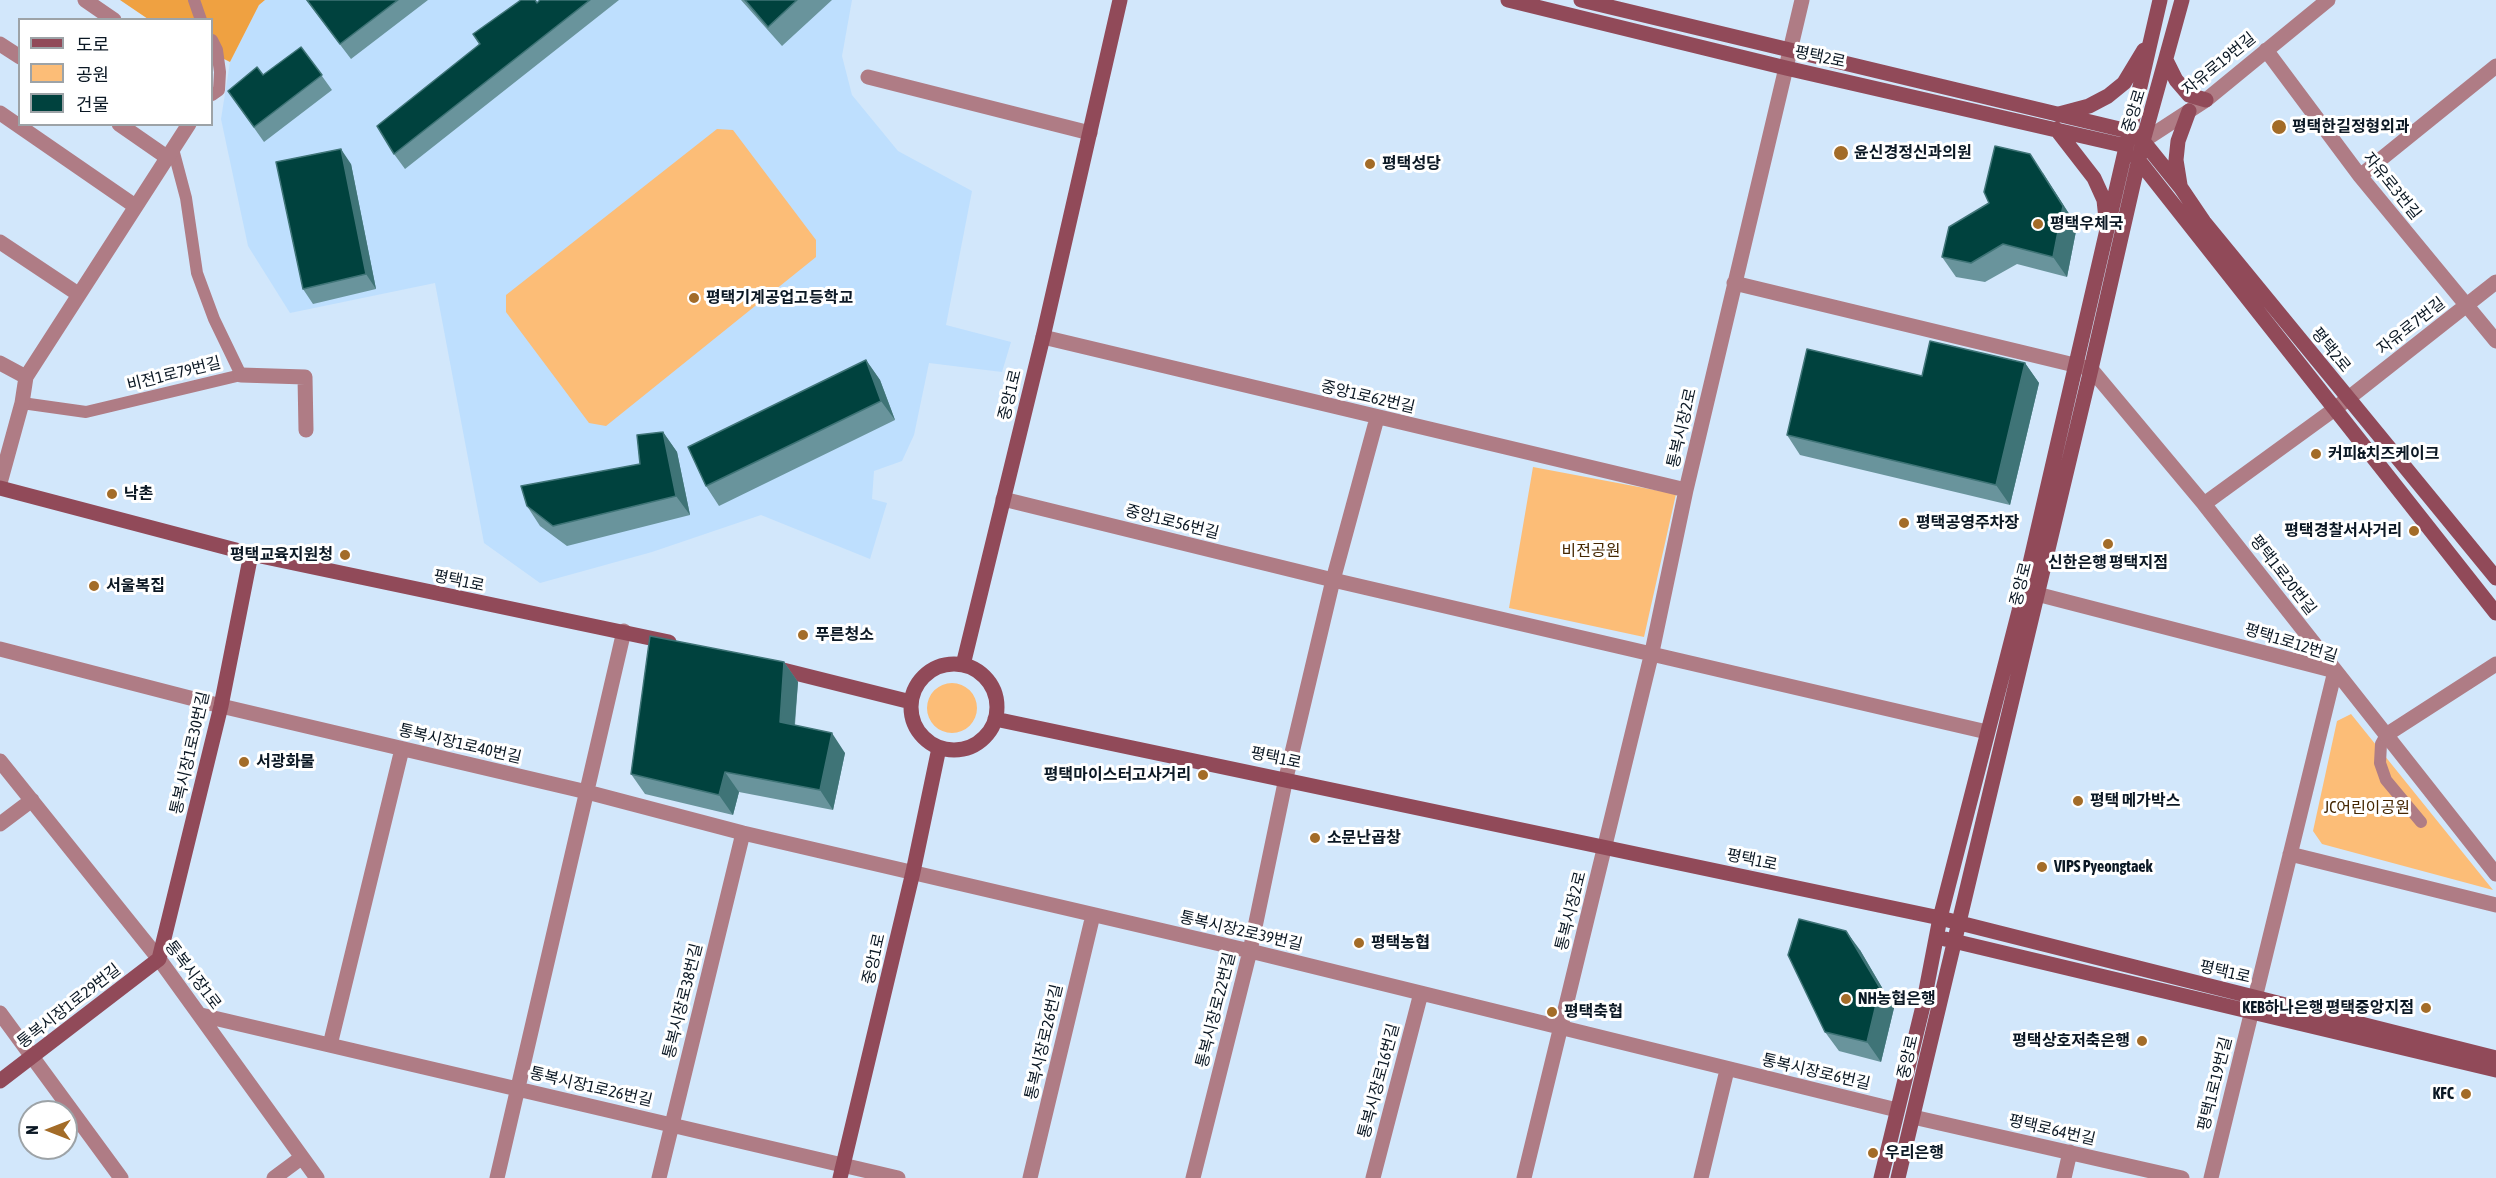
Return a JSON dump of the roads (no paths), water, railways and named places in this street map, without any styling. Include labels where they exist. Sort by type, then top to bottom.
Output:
[{"type":"street","points":[[85,0],[111,18]]},
{"type":"street","name":"중앙1로","points":[[963,665],[1043,337],[1120,0]]},
{"type":"street","name":"평택2로","points":[[1508,0],[1786,68],[2127,138]]},
{"type":"street","points":[[1581,0],[1789,50],[2057,122],[2094,178],[2104,200],[2107,231]]},
{"type":"street","name":"통복시장2로","points":[[1524,1178],[1652,652],[1686,490],[1802,0]]},
{"type":"street","name":"중앙로","points":[[1898,1178],[1954,941],[2076,367],[2160,0]]},
{"type":"street","name":"중앙로","points":[[1881,1178],[1923,1006],[1940,918],[1987,732],[2030,592],[2091,369],[2143,141],[2167,62],[2182,0]]},
{"type":"street","name":"자유로19번길","points":[[2127,138],[2143,141],[2206,100],[2328,0]]},
{"type":"street","points":[[2057,122],[2108,96],[2124,84],[2150,40]]},
{"type":"street","points":[[0,44],[18,56]]},
{"type":"street","name":"자유로3번길","points":[[2266,50],[2360,176],[2496,341]]},
{"type":"street","points":[[2167,62],[2176,80],[2189,95],[2206,100]]},
{"type":"street","points":[[2360,176],[2496,66]]},
{"type":"street","points":[[868,76],[1090,133]]},
{"type":"street","points":[[2181,188],[2176,160],[2178,141],[2189,111]]},
{"type":"street","points":[[0,113],[18,125]]},
{"type":"street","points":[[19,126],[135,206]]},
{"type":"street","points":[[122,126],[170,154]]},
{"type":"street","points":[[0,483],[22,402],[26,377],[188,126]]},
{"type":"street","points":[[2127,138],[2140,160],[2342,403],[2496,613]]},
{"type":"street","name":"평택2로","points":[[2143,141],[2181,188],[2204,222],[2342,403],[2496,578]]},
{"type":"street","points":[[0,243],[78,294]]},
{"type":"street","name":"자유로7번길","points":[[2204,504],[2342,403],[2496,282]]},
{"type":"street","points":[[1734,284],[2091,369]]},
{"type":"street","name":"중앙1로62번길","points":[[1043,337],[1686,490]]},
{"type":"street","points":[[0,363],[26,377]]},
{"type":"street","name":"평택1로20번길","points":[[2091,369],[2204,504],[2336,671]]},
{"type":"street","points":[[241,375],[305,377],[306,430]]},
{"type":"street","points":[[1286,778],[1333,580],[1377,418]]},
{"type":"street","name":"평택1로","points":[[0,488],[251,554],[487,606],[624,631],[681,645]]},
{"type":"street","name":"중앙1로56번길","points":[[1003,499],[1333,580],[1652,652]]},
{"type":"street","name":"통복시장1로30번길","points":[[159,958],[221,706],[251,554]]},
{"type":"street","name":"평택1로12번길","points":[[2030,592],[2336,671],[2496,874]]},
{"type":"street","points":[[497,1178],[624,631]]},
{"type":"street","name":"통복시장1로40번길","points":[[0,649],[221,706],[913,872]]},
{"type":"street","points":[[1652,652],[1987,732]]},
{"type":"street","points":[[750,662],[911,702]]},
{"type":"street","points":[[2386,735],[2496,664]]},
{"type":"street","points":[[963,665],[974,670],[990,685],[997,708],[995,719],[983,739],[973,746],[950,750],[939,748],[929,742],[914,725],[911,702],[914,690],[929,672],[940,667],[963,665]]},
{"type":"street","points":[[2253,1004],[2336,671]]},
{"type":"street","name":"평택1로","points":[[995,719],[1286,778],[1940,918],[2253,1004],[2496,1058]]},
{"type":"street","name":"중앙1로","points":[[841,1171],[913,872],[939,748]]},
{"type":"street","points":[[330,1045],[402,749]]},
{"type":"street","name":"통복시장1로","points":[[0,761],[159,958],[317,1178]]},
{"type":"street","name":"통복시장로22번길","points":[[1193,1178],[1250,951],[1286,778]]},
{"type":"street","points":[[0,824],[32,800]]},
{"type":"street","name":"통복시장로38번길","points":[[659,1178],[743,833]]},
{"type":"street","points":[[2290,854],[2496,905]]},
{"type":"street","name":"통복시장2로39번길","points":[[913,872],[1560,1027]]},
{"type":"street","name":"통복시장로26번길","points":[[1030,1178],[1093,915]]},
{"type":"street","points":[[1937,936],[2253,1004],[2496,1071]]},
{"type":"street","name":"통복시장1로29번길","points":[[0,1081],[159,958]]},
{"type":"street","name":"통복시장로16번길","points":[[1372,1178],[1420,993]]},
{"type":"street","name":"평택1로19번길","points":[[2211,1178],[2253,1004]]},
{"type":"street","points":[[0,1013],[121,1178]]},
{"type":"street","name":"통복시장1로26번길","points":[[201,1016],[672,1124],[841,1171],[898,1178]]},
{"type":"street","name":"통복시장로6번길","points":[[1560,1027],[1727,1070],[1897,1110]]},
{"type":"street","points":[[1701,1178],[1727,1070]]},
{"type":"street","name":"평택로64번길","points":[[1913,1117],[2182,1178]]},
{"type":"street","points":[[2064,1178],[2070,1152]]},
{"type":"street","points":[[274,1178],[301,1158]]},
{"type":"lane","points":[[194,0],[200,18]]},
{"type":"lane","points":[[213,42],[217,50],[220,72],[219,90],[213,94]]},
{"type":"lane","name":"비전1로79번길","points":[[22,402],[86,412],[241,375],[214,319],[197,273],[186,198],[170,154]]},
{"type":"lane","points":[[2386,735],[2381,744],[2380,763],[2386,780],[2421,822]]},
{"type":"place","name":"평택한길정형외과","points":[[2279,127]]},
{"type":"place","name":"윤신경정신과의원","points":[[1841,153]]},
{"type":"place","name":"평택성당","points":[[1370,164]]},
{"type":"place","name":"평택우체국","points":[[2038,224]]},
{"type":"place","name":"평택기계공업고등학교","points":[[694,298]]},
{"type":"place","name":"커피&치즈케이크","points":[[2316,454]]},
{"type":"place","name":"낙촌","points":[[112,494]]},
{"type":"place","name":"평택공영주차장","points":[[1904,523]]},
{"type":"place","name":"평택경찰서사거리","points":[[2414,531]]},
{"type":"place","name":"신한은행 평택지점","points":[[2108,544]]},
{"type":"place","name":"평택교육지원청","points":[[345,555]]},
{"type":"place","name":"서울복집","points":[[94,586]]},
{"type":"place","name":"푸른청소","points":[[803,635]]},
{"type":"place","name":"서광화물","points":[[244,762]]},
{"type":"place","name":"평택마이스터고사거리","points":[[1203,775]]},
{"type":"place","name":"평택 메가박스","points":[[2078,801]]},
{"type":"place","name":"소문난곱창","points":[[1315,838]]},
{"type":"place","name":"VIPS Pyeongtaek","points":[[2042,867]]},
{"type":"place","name":"평택농협","points":[[1359,943]]},
{"type":"place","name":"NH농협은행","points":[[1846,999]]},
{"type":"place","name":"KEB하나은행 평택중앙지점","points":[[2426,1008]]},
{"type":"place","name":"평택축협","points":[[1552,1012]]},
{"type":"place","name":"평택상호저축은행","points":[[2142,1041]]},
{"type":"place","name":"KFC","points":[[2466,1094]]},
{"type":"place","name":"우리은행","points":[[1873,1153]]},
{"type":"park label","name":"비전공원","points":[[1591,551]]},
{"type":"park label","name":"JC어린이공원","points":[[2367,808]]}]
